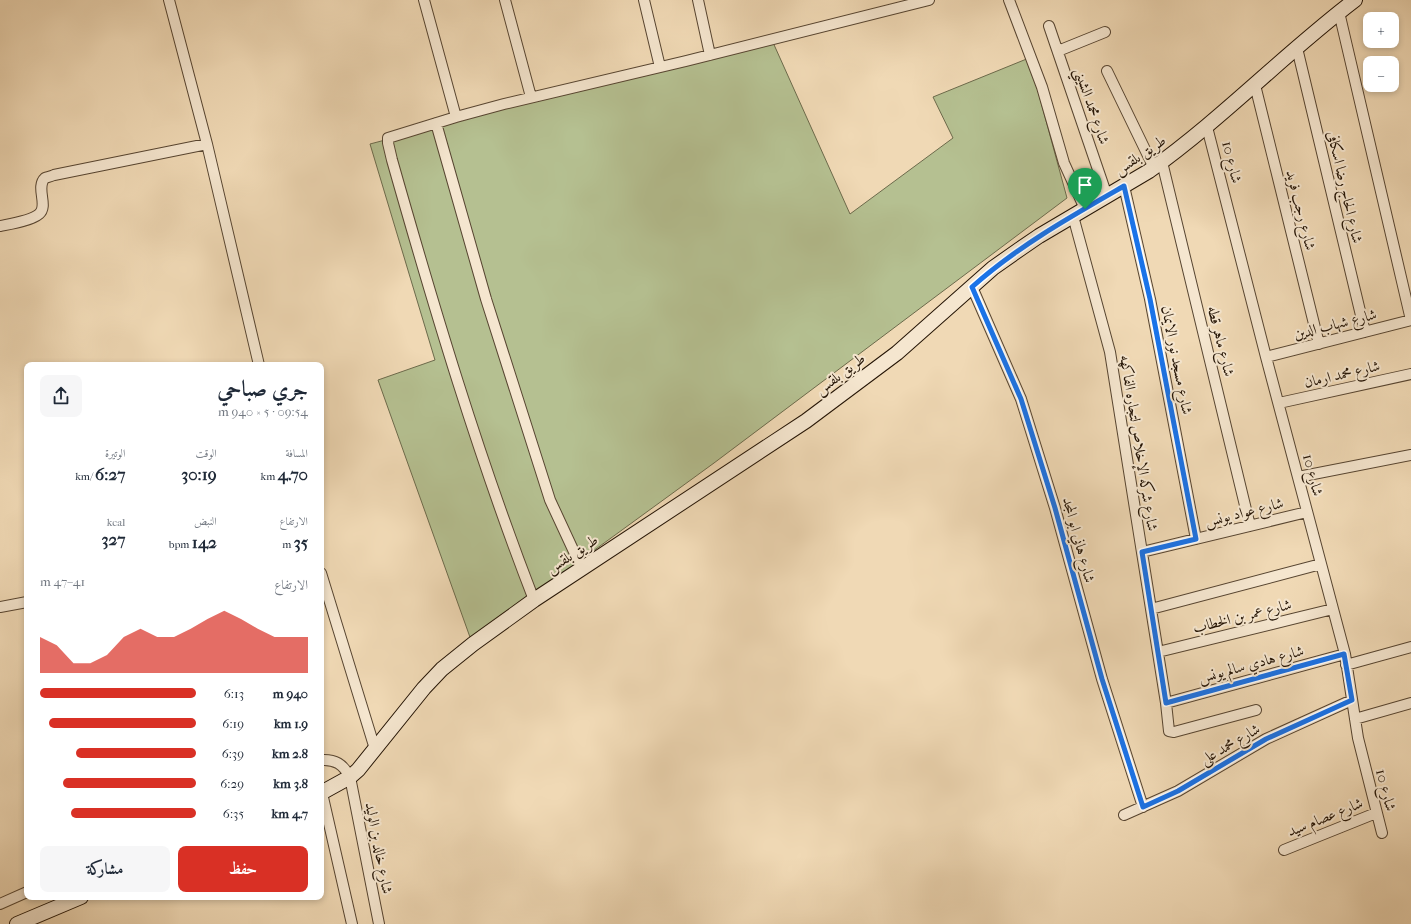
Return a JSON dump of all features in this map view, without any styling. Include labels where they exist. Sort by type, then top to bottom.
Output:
[{"type":"main road","name":"طريق بلقس","points":[[324,792],[350,777],[358,770],[424,688],[442,670],[473,644],[534,600],[806,421],[897,353],[993,268],[1020,248],[1158,165],[1207,127],[1297,48],[1355,0]]},
{"type":"main road","points":[[17,924],[33,921],[64,900]]},
{"type":"street","points":[[169,0],[207,144],[257,362]]},
{"type":"street","points":[[424,0],[456,117]]},
{"type":"street","points":[[505,0],[531,97]]},
{"type":"street","points":[[644,0],[660,67]]},
{"type":"street","points":[[698,0],[710,55]]},
{"type":"street","points":[[534,600],[505,526],[442,335],[414,240],[388,143],[388,138],[456,117],[531,97],[710,55],[929,0]]},
{"type":"street","name":"شارع شركه الإخلاص لتجاره الفاكهه","points":[[1009,0],[1042,87],[1079,212],[1110,352],[1166,703],[1168,728],[1171,732],[1256,710]]},
{"type":"street","points":[[1339,12],[1411,320]]},
{"type":"street","name":"شارع محمد الشيني","points":[[1049,26],[1107,196]]},
{"type":"street","points":[[1058,51],[1105,32]]},
{"type":"street","name":"شارع الحاج رضا اسكافى","points":[[1297,48],[1365,332]]},
{"type":"street","name":"شارع ماهر قطه","points":[[1107,71],[1158,165],[1250,526]]},
{"type":"street","name":"شارع رجب فريد","points":[[1255,85],[1319,344]]},
{"type":"street","points":[[436,124],[486,299],[548,494],[582,569]]},
{"type":"street","name":"شارع 10","points":[[1207,127],[1333,609],[1344,654],[1362,756],[1382,833]]},
{"type":"street","points":[[0,226],[32,218],[40,214],[42,208],[42,183],[46,178],[54,175],[207,144]]},
{"type":"street","name":"شارع مسجد نور الايمان","points":[[1124,186],[1150,299],[1196,539]]},
{"type":"street","name":"شارع هاني ابو المجد","points":[[972,287],[1021,399],[1055,508],[1102,679],[1143,807]]},
{"type":"street","name":"شارع شهاب الدين","points":[[1266,357],[1411,320]]},
{"type":"street","name":"شارع محمد ارمان","points":[[1278,403],[1411,374]]},
{"type":"street","points":[[1298,477],[1411,455]]},
{"type":"street","name":"شارع عواد يونس","points":[[1142,552],[1307,512]]},
{"type":"street","points":[[1151,609],[1321,564]]},
{"type":"street","points":[[324,584],[375,749]]},
{"type":"street","points":[[5,606],[24,603]]},
{"type":"street","name":"شارع عمر بن الخطاب","points":[[1158,652],[1333,609]]},
{"type":"street","points":[[1346,665],[1411,647]]},
{"type":"street","name":"شارع هادي سالم يونس","points":[[1166,703],[1344,654]]},
{"type":"street","name":"شارع محمد على","points":[[1124,815],[1178,791],[1266,739],[1352,700]]},
{"type":"street","points":[[1355,719],[1411,703]]},
{"type":"street","points":[[324,760],[330,759],[338,762],[345,768],[350,777]]},
{"type":"street","name":"شارع خالد بن الوليد","points":[[350,777],[379,924]]},
{"type":"street","points":[[324,802],[352,924]]},
{"type":"street","name":"شارع عصام سيد","points":[[1284,850],[1376,813]]},
{"type":"street","points":[[0,904],[24,893]]},
{"type":"green space","points":[[771,38],[850,214],[953,138],[933,97],[1029,58],[1067,198],[714,463],[471,640],[378,380],[435,360],[370,144]]},
{"type":"route","points":[[1124,186],[1150,299],[1196,539],[1142,552],[1166,703],[1344,654],[1352,700],[1266,739],[1178,791],[1143,807],[1102,679],[1045,473],[1021,399],[972,287],[993,268],[1020,248],[1085,209],[1124,186]]}]
